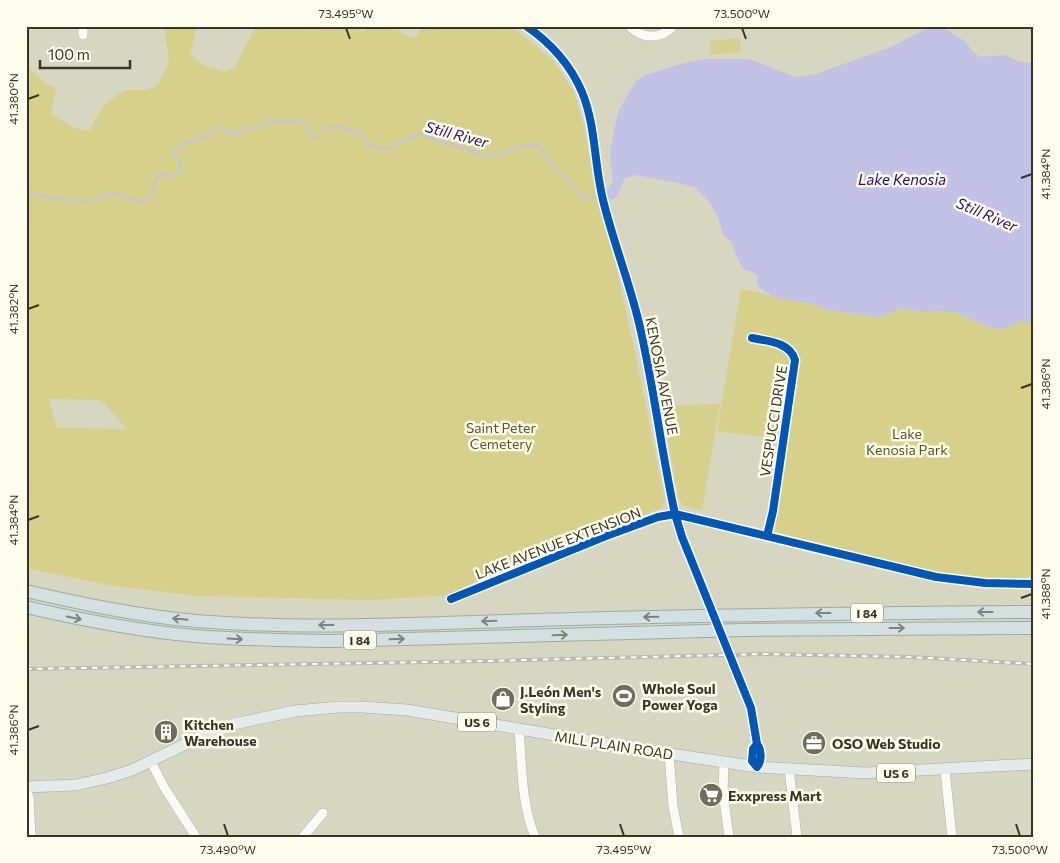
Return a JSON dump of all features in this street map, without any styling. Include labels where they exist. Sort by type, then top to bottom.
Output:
[{"type":"highway","name":"I 84","points":[[26,591],[129,612],[194,620],[259,624],[335,625],[773,614],[1034,612]]},
{"type":"highway","name":"I 84","points":[[26,607],[127,628],[193,636],[259,640],[332,641],[760,630],[1034,628]]},
{"type":"main road","name":"MILL PLAIN ROAD","points":[[151,762],[199,738],[254,718],[295,711],[362,706],[407,710],[757,767],[865,773],[1034,764]]},
{"type":"main road","name":"US 6","points":[[26,788],[92,782],[151,762]]},
{"type":"street","name":"KENOSIA AVENUE","points":[[526,26],[564,60],[582,92],[591,123],[600,187],[640,324],[675,514],[682,537],[751,708],[757,744],[760,749],[760,762],[757,767]]},
{"type":"street","points":[[628,26],[636,32],[656,36],[664,34],[673,26]]},
{"type":"street","name":"VESPUCCI DRIVE","points":[[752,338],[783,346],[789,351],[794,360],[773,511],[767,536]]},
{"type":"street","points":[[675,514],[942,578],[985,583],[1034,584]]},
{"type":"street","name":"LAKE AVENUE EXTENSION","points":[[451,599],[606,536],[658,517],[675,514]]},
{"type":"street","points":[[519,729],[524,792],[535,837]]},
{"type":"street","points":[[669,754],[673,806],[679,837]]},
{"type":"street","points":[[151,762],[196,837]]},
{"type":"street","points":[[724,763],[723,792],[729,837]]},
{"type":"street","points":[[789,769],[797,837]]},
{"type":"street","points":[[945,770],[952,837]]},
{"type":"street","points":[[26,788],[29,797],[31,837]]},
{"type":"street","points":[[303,837],[322,813]]},
{"type":"green space","name":"Saint Peter Cemetery","points":[[164,26],[197,26],[190,54],[205,66],[225,72],[235,67],[256,26],[354,26],[363,32],[368,26],[390,26],[414,39],[423,26],[511,26],[553,60],[574,92],[584,127],[598,198],[615,262],[635,352],[665,501],[661,508],[463,587],[456,595],[372,600],[199,596],[114,586],[26,568],[26,64],[45,83],[56,88],[51,114],[74,128],[89,131],[103,106],[125,90],[145,90],[158,86],[169,61]],"holes":[[[49,399],[101,400],[127,429],[57,428]]]},
{"type":"green space","points":[[740,38],[741,52],[711,55],[710,41]]},
{"type":"green space","name":"Lake Kenosia Park","points":[[741,289],[813,304],[827,310],[878,317],[889,314],[897,309],[908,309],[921,312],[944,311],[958,313],[991,328],[1002,329],[1021,321],[1034,323],[1034,574],[1030,577],[990,581],[939,579],[775,537],[780,439],[717,431]]},
{"type":"green space","points":[[720,404],[702,510],[683,505],[678,497],[662,406]]},
{"type":"water","name":"Lake Kenosia","points":[[942,26],[966,42],[972,51],[980,57],[1005,55],[1020,62],[1034,63],[1034,323],[1021,321],[1002,329],[991,328],[958,313],[944,311],[921,312],[897,309],[889,314],[878,317],[827,310],[813,304],[777,298],[758,286],[757,275],[744,270],[732,242],[723,235],[718,217],[708,200],[694,187],[636,175],[625,178],[616,198],[610,200],[605,192],[613,182],[610,153],[620,108],[636,81],[643,76],[676,65],[703,59],[749,59],[795,77],[816,74],[891,47],[924,30]]},
{"type":"waterway","name":"Still River","points":[[26,192],[67,200],[92,200],[114,194],[143,202],[152,196],[158,173],[173,177],[179,172],[180,162],[172,153],[182,144],[206,136],[220,127],[235,134],[270,123],[288,121],[306,124],[314,139],[325,128],[344,127],[361,134],[368,145],[388,149],[420,134],[487,156],[503,154],[521,146],[537,144],[551,164],[581,194],[586,198],[598,196]]},
{"type":"railway","points":[[26,669],[763,654],[910,657],[1034,664]]},
{"type":"cycle path","points":[[526,26],[552,47],[566,63],[587,105],[603,200],[635,307],[644,347],[675,514],[682,537],[751,708],[757,744],[761,752],[761,759],[757,767],[752,761],[753,749],[757,744]]},
{"type":"cycle path","points":[[752,338],[783,346],[788,349],[795,360],[773,511],[767,536]]},
{"type":"cycle path","points":[[451,599],[606,536],[658,517],[675,514],[936,577],[985,583],[1034,584]]},
{"type":"place","name":"Whole Soul Power Yoga","points":[[624,696]]},
{"type":"place","name":"J.León Men's Styling","points":[[503,699]]},
{"type":"place","name":"Kitchen Warehouse","points":[[166,732]]},
{"type":"place","name":"OSO Web Studio","points":[[814,743]]},
{"type":"place","name":"Exxpress Mart","points":[[711,795]]}]
